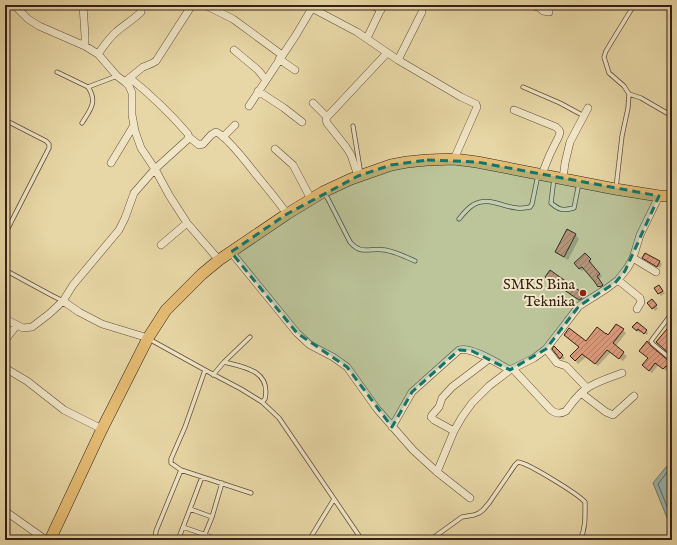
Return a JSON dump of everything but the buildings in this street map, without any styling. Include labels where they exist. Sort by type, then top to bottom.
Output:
[{"type":"main road","points":[[50,540],[102,429],[148,338],[160,318],[202,274],[219,260],[323,192],[360,175],[391,165],[427,160],[454,159],[477,162],[615,189],[659,196],[672,196]]},
{"type":"street","points":[[14,5],[28,19],[39,26],[85,46],[98,54],[117,76],[144,90],[174,118],[190,137],[200,145],[216,132],[223,136],[240,154],[288,214]]},
{"type":"street","points":[[83,5],[85,46]]},
{"type":"street","points":[[127,80],[141,69],[156,61],[192,5]]},
{"type":"street","points":[[205,5],[233,19],[295,70]]},
{"type":"street","points":[[367,38],[382,7],[372,5]]},
{"type":"street","points":[[474,5],[486,5]]},
{"type":"street","points":[[530,5],[549,12]]},
{"type":"street","points":[[249,106],[296,35],[309,6],[367,38],[398,60],[461,97],[476,104],[477,106],[454,159]]},
{"type":"street","points":[[98,54],[110,38],[141,12]]},
{"type":"street","points":[[398,60],[422,12]]},
{"type":"street","points":[[234,50],[253,65],[266,80]]},
{"type":"street","points":[[327,118],[388,53]]},
{"type":"street","points":[[127,80],[132,93],[132,115],[135,131],[141,148],[187,223],[219,260]]},
{"type":"street","points":[[258,91],[302,122]]},
{"type":"street","points":[[312,103],[327,118],[327,123],[342,140],[360,175]]},
{"type":"street","points":[[559,178],[565,163],[570,142],[588,108]]},
{"type":"street","points":[[514,110],[556,127],[560,132],[540,174]]},
{"type":"street","points":[[111,163],[134,125]]},
{"type":"street","points":[[223,136],[235,125]]},
{"type":"street","points":[[5,319],[23,328],[32,327],[63,301],[74,285],[119,230],[134,193],[155,169],[190,137]]},
{"type":"street","points":[[275,149],[293,165],[311,199]]},
{"type":"street","points":[[437,472],[454,431],[472,403],[489,386],[511,370],[534,358],[546,349],[579,306],[618,280],[633,258],[640,235],[659,196]]},
{"type":"street","points":[[161,245],[187,223]]},
{"type":"street","points":[[231,252],[297,334],[310,345],[333,357],[347,367],[377,409],[413,450],[437,472],[470,498]]},
{"type":"street","points":[[633,258],[656,272]]},
{"type":"street","points":[[618,280],[640,298],[641,302],[637,309]]},
{"type":"street","points":[[63,301],[79,312],[102,324],[148,338]]},
{"type":"street","points":[[5,340],[18,325]]},
{"type":"street","points":[[392,426],[412,392],[459,350],[463,349],[489,358],[511,370],[555,413],[564,412],[584,391],[599,382],[622,373]]},
{"type":"street","points":[[546,349],[557,363],[566,366],[584,391],[606,412],[613,415],[634,396]]},
{"type":"street","points":[[454,431],[431,417],[439,407],[442,398],[446,393],[489,358]]},
{"type":"street","points":[[5,368],[21,376],[64,410],[102,429]]},
{"type":"street","points":[[5,511],[46,540]]},
{"type":"lane","points":[[615,189],[622,136],[628,108],[628,94],[624,86],[609,73],[604,57],[634,5]]},
{"type":"lane","points":[[57,72],[88,87],[93,94],[93,102],[82,123]]},
{"type":"lane","points":[[88,87],[117,76]]},
{"type":"lane","points":[[523,87],[560,102],[584,116]]},
{"type":"lane","points":[[628,94],[641,98],[672,116]]},
{"type":"lane","points":[[5,120],[46,141],[49,144],[49,148],[5,234]]},
{"type":"lane","points":[[353,126],[360,175]]},
{"type":"lane","points":[[459,219],[473,205],[481,202],[490,202],[516,208],[530,207],[540,174]]},
{"type":"lane","points":[[559,178],[551,203],[556,208],[565,210],[574,208],[580,182]]},
{"type":"lane","points":[[323,192],[354,247],[364,251],[379,249],[416,261]]},
{"type":"lane","points":[[5,270],[51,296],[63,301]]},
{"type":"lane","points":[[672,313],[651,341],[672,360]]},
{"type":"lane","points":[[213,375],[250,337]]},
{"type":"lane","points":[[148,338],[213,375],[241,388],[262,402],[279,418],[362,540]]},
{"type":"lane","points":[[224,362],[242,366],[258,374],[263,379],[267,391],[265,399],[262,402]]},
{"type":"lane","points":[[205,370],[171,462],[181,470],[251,493]]},
{"type":"lane","points":[[430,540],[462,517],[479,513],[483,510],[518,462],[522,462],[529,466],[569,490],[585,502],[586,518],[583,534],[580,540]]},
{"type":"lane","points":[[155,540],[156,532],[181,470]]},
{"type":"lane","points":[[178,540],[202,477]]},
{"type":"lane","points":[[205,534],[212,517],[222,483]]},
{"type":"lane","points":[[309,540],[334,500]]},
{"type":"lane","points":[[190,508],[212,517]]},
{"type":"lane","points":[[183,527],[220,540]]},
{"type":"highlighted area","points":[[427,160],[477,162],[659,196],[625,271],[615,283],[579,306],[546,349],[510,370],[472,351],[459,350],[412,392],[392,427],[347,367],[297,333],[231,252],[287,214],[358,176],[391,165]]},
{"type":"water","points":[[672,464],[672,530],[653,483],[666,467]]},
{"type":"place","name":"SMKS Bina Teknika","points":[[583,293]]}]
